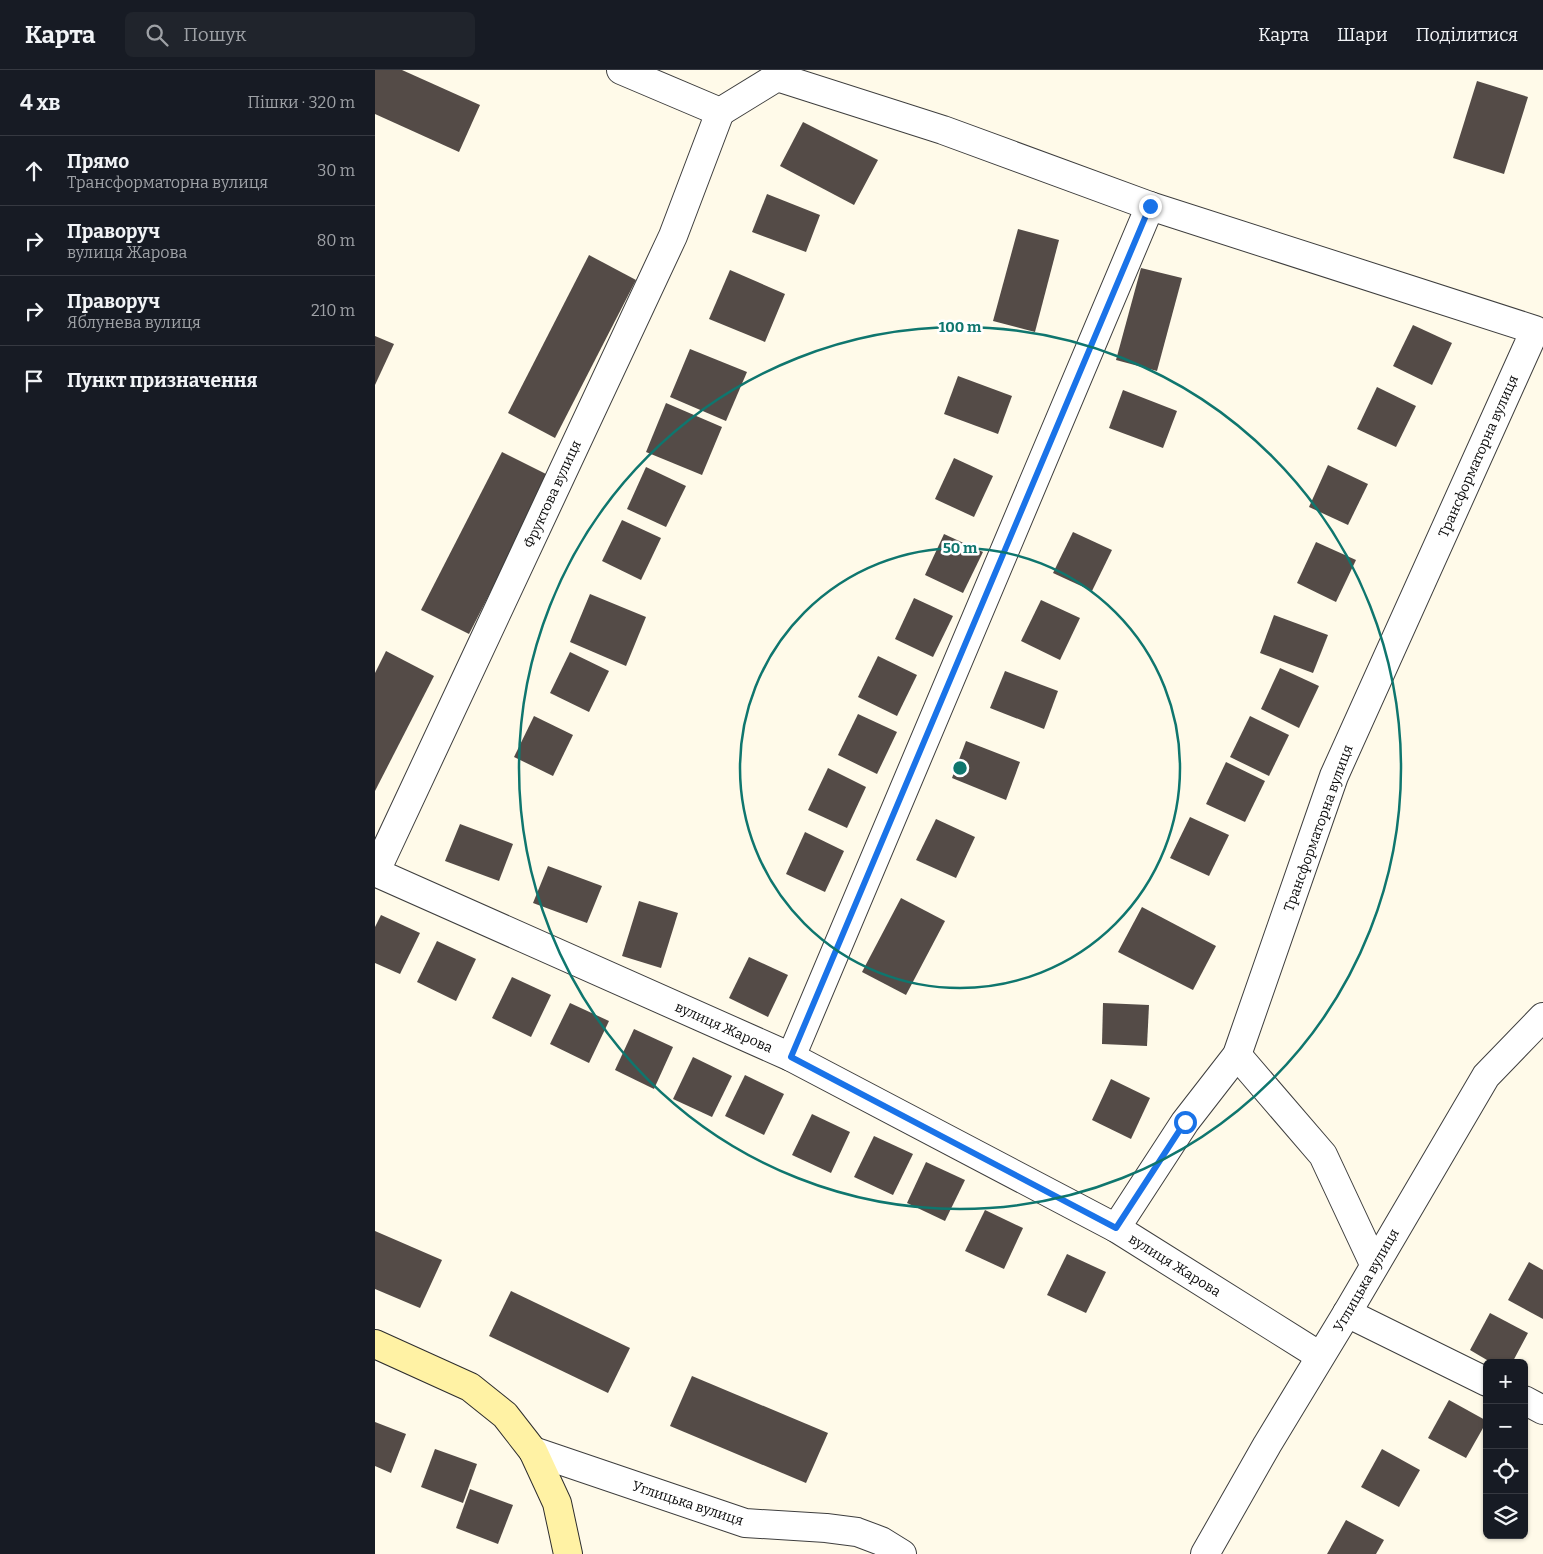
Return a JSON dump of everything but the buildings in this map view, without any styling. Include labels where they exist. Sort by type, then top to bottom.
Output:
[{"type":"main road","points":[[375,1344],[470,1387],[505,1415],[533,1450],[557,1504],[568,1554]]},
{"type":"street","points":[[621,70],[721,112],[777,78],[943,130],[1150,206],[791,1057]]},
{"type":"street","name":"Фруктова вулиця","points":[[375,872],[673,236],[721,112]]},
{"type":"street","name":"Трансформаторна вулиця","points":[[1116,1228],[1185,1122],[1237,1055],[1334,776],[1535,330],[1150,206]]},
{"type":"street","name":"вулиця Жарова","points":[[375,872],[791,1057],[1116,1228],[1320,1356]]},
{"type":"street","name":"Углицька вулиця","points":[[1205,1554],[1486,1076],[1543,1017]]},
{"type":"street","points":[[1237,1055],[1323,1155],[1375,1264]]},
{"type":"street","points":[[1347,1313],[1483,1380]]},
{"type":"street","points":[[1528,1402],[1543,1410]]},
{"type":"street","name":"Углицька вулиця","points":[[533,1450],[745,1523],[826,1528],[857,1532],[881,1541],[903,1554]]},
{"type":"route","points":[[1150,206],[791,1057],[1116,1228],[1185,1122]]}]
